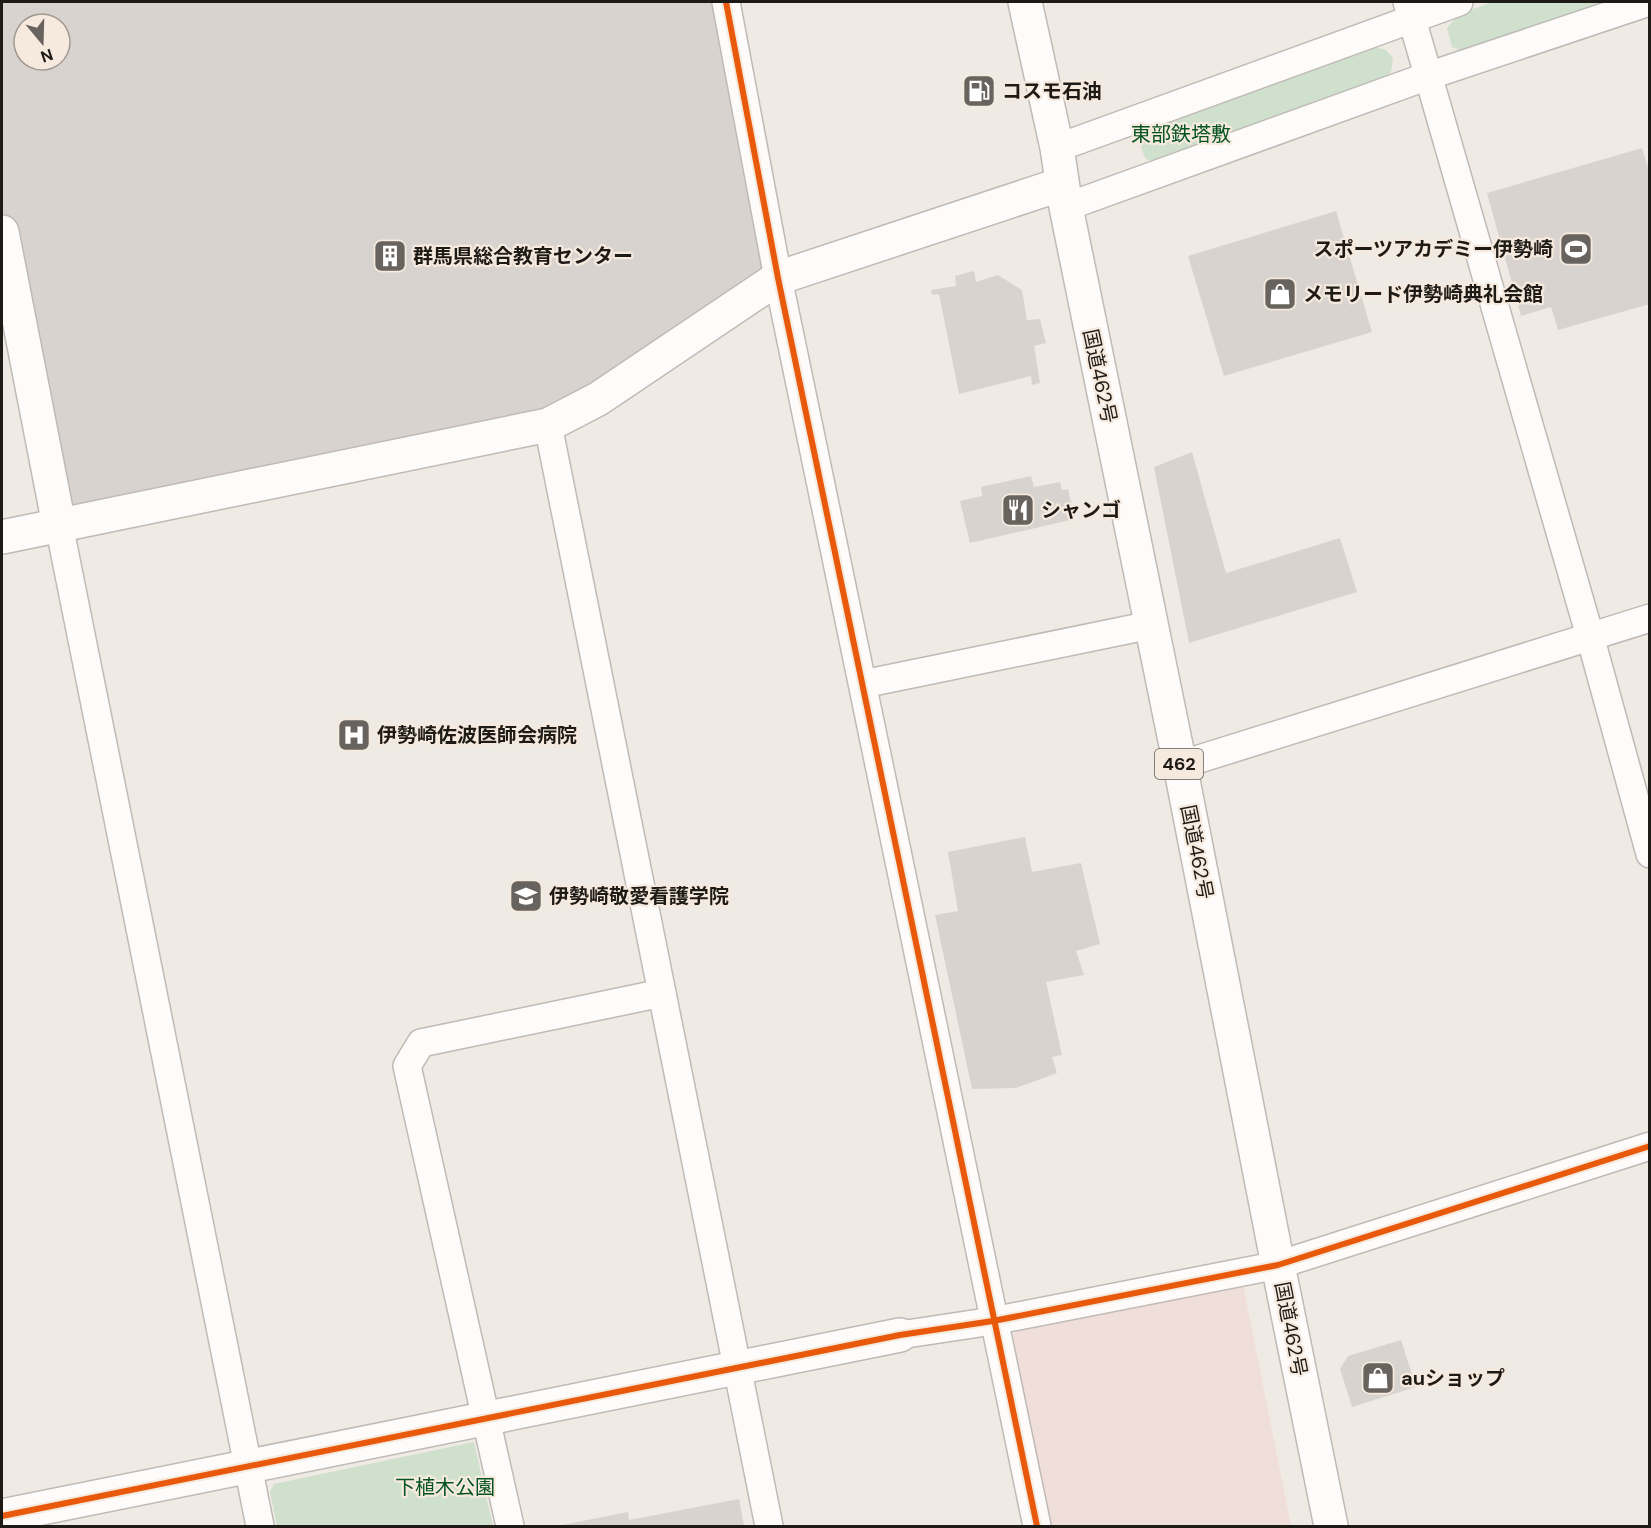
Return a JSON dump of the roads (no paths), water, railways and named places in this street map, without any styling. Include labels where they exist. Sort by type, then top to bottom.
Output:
[{"type":"main road","name":"国道462号","points":[[1025,2],[1058,148],[1064,196],[1180,765],[1331,1527]]},
{"type":"main road","points":[[2,537],[548,425],[598,399],[778,278],[1064,196]]},
{"type":"main road","points":[[2,232],[59,525]]},
{"type":"main road","points":[[2,1516],[900,1335]]},
{"type":"street","points":[[726,2],[778,278],[1037,1527]]},
{"type":"street","points":[[1058,148],[1410,10],[1459,2]]},
{"type":"street","points":[[1064,196],[1649,2]]},
{"type":"street","points":[[1410,10],[1590,636],[1650,854]]},
{"type":"street","points":[[548,425],[769,1527]]},
{"type":"street","points":[[59,525],[260,1527]]},
{"type":"street","points":[[1180,765],[1650,618]]},
{"type":"street","points":[[863,684],[1151,625]]},
{"type":"street","points":[[510,1527],[407,1066],[421,1043],[662,993]]},
{"type":"street","points":[[900,1335],[993,1321],[1278,1265],[1650,1146]]},
{"type":"place","name":"コスモ石油","points":[[979,91]]},
{"type":"place","name":"スポーツアカデミー伊勢崎","points":[[1576,249]]},
{"type":"place","name":"群馬県総合教育センター","points":[[390,256]]},
{"type":"place","name":"メモリード伊勢崎典礼会館","points":[[1280,294]]},
{"type":"place","name":"シャンゴ","points":[[1018,510]]},
{"type":"place","name":"伊勢崎佐波医師会病院","points":[[354,735]]},
{"type":"place","name":"伊勢崎敬愛看護学院","points":[[526,896]]},
{"type":"place","name":"auショップ","points":[[1378,1378]]},
{"type":"park label","name":"東部鉄塔敷","points":[[1181,134]]},
{"type":"park label","name":"下植木公園","points":[[445,1487]]}]
